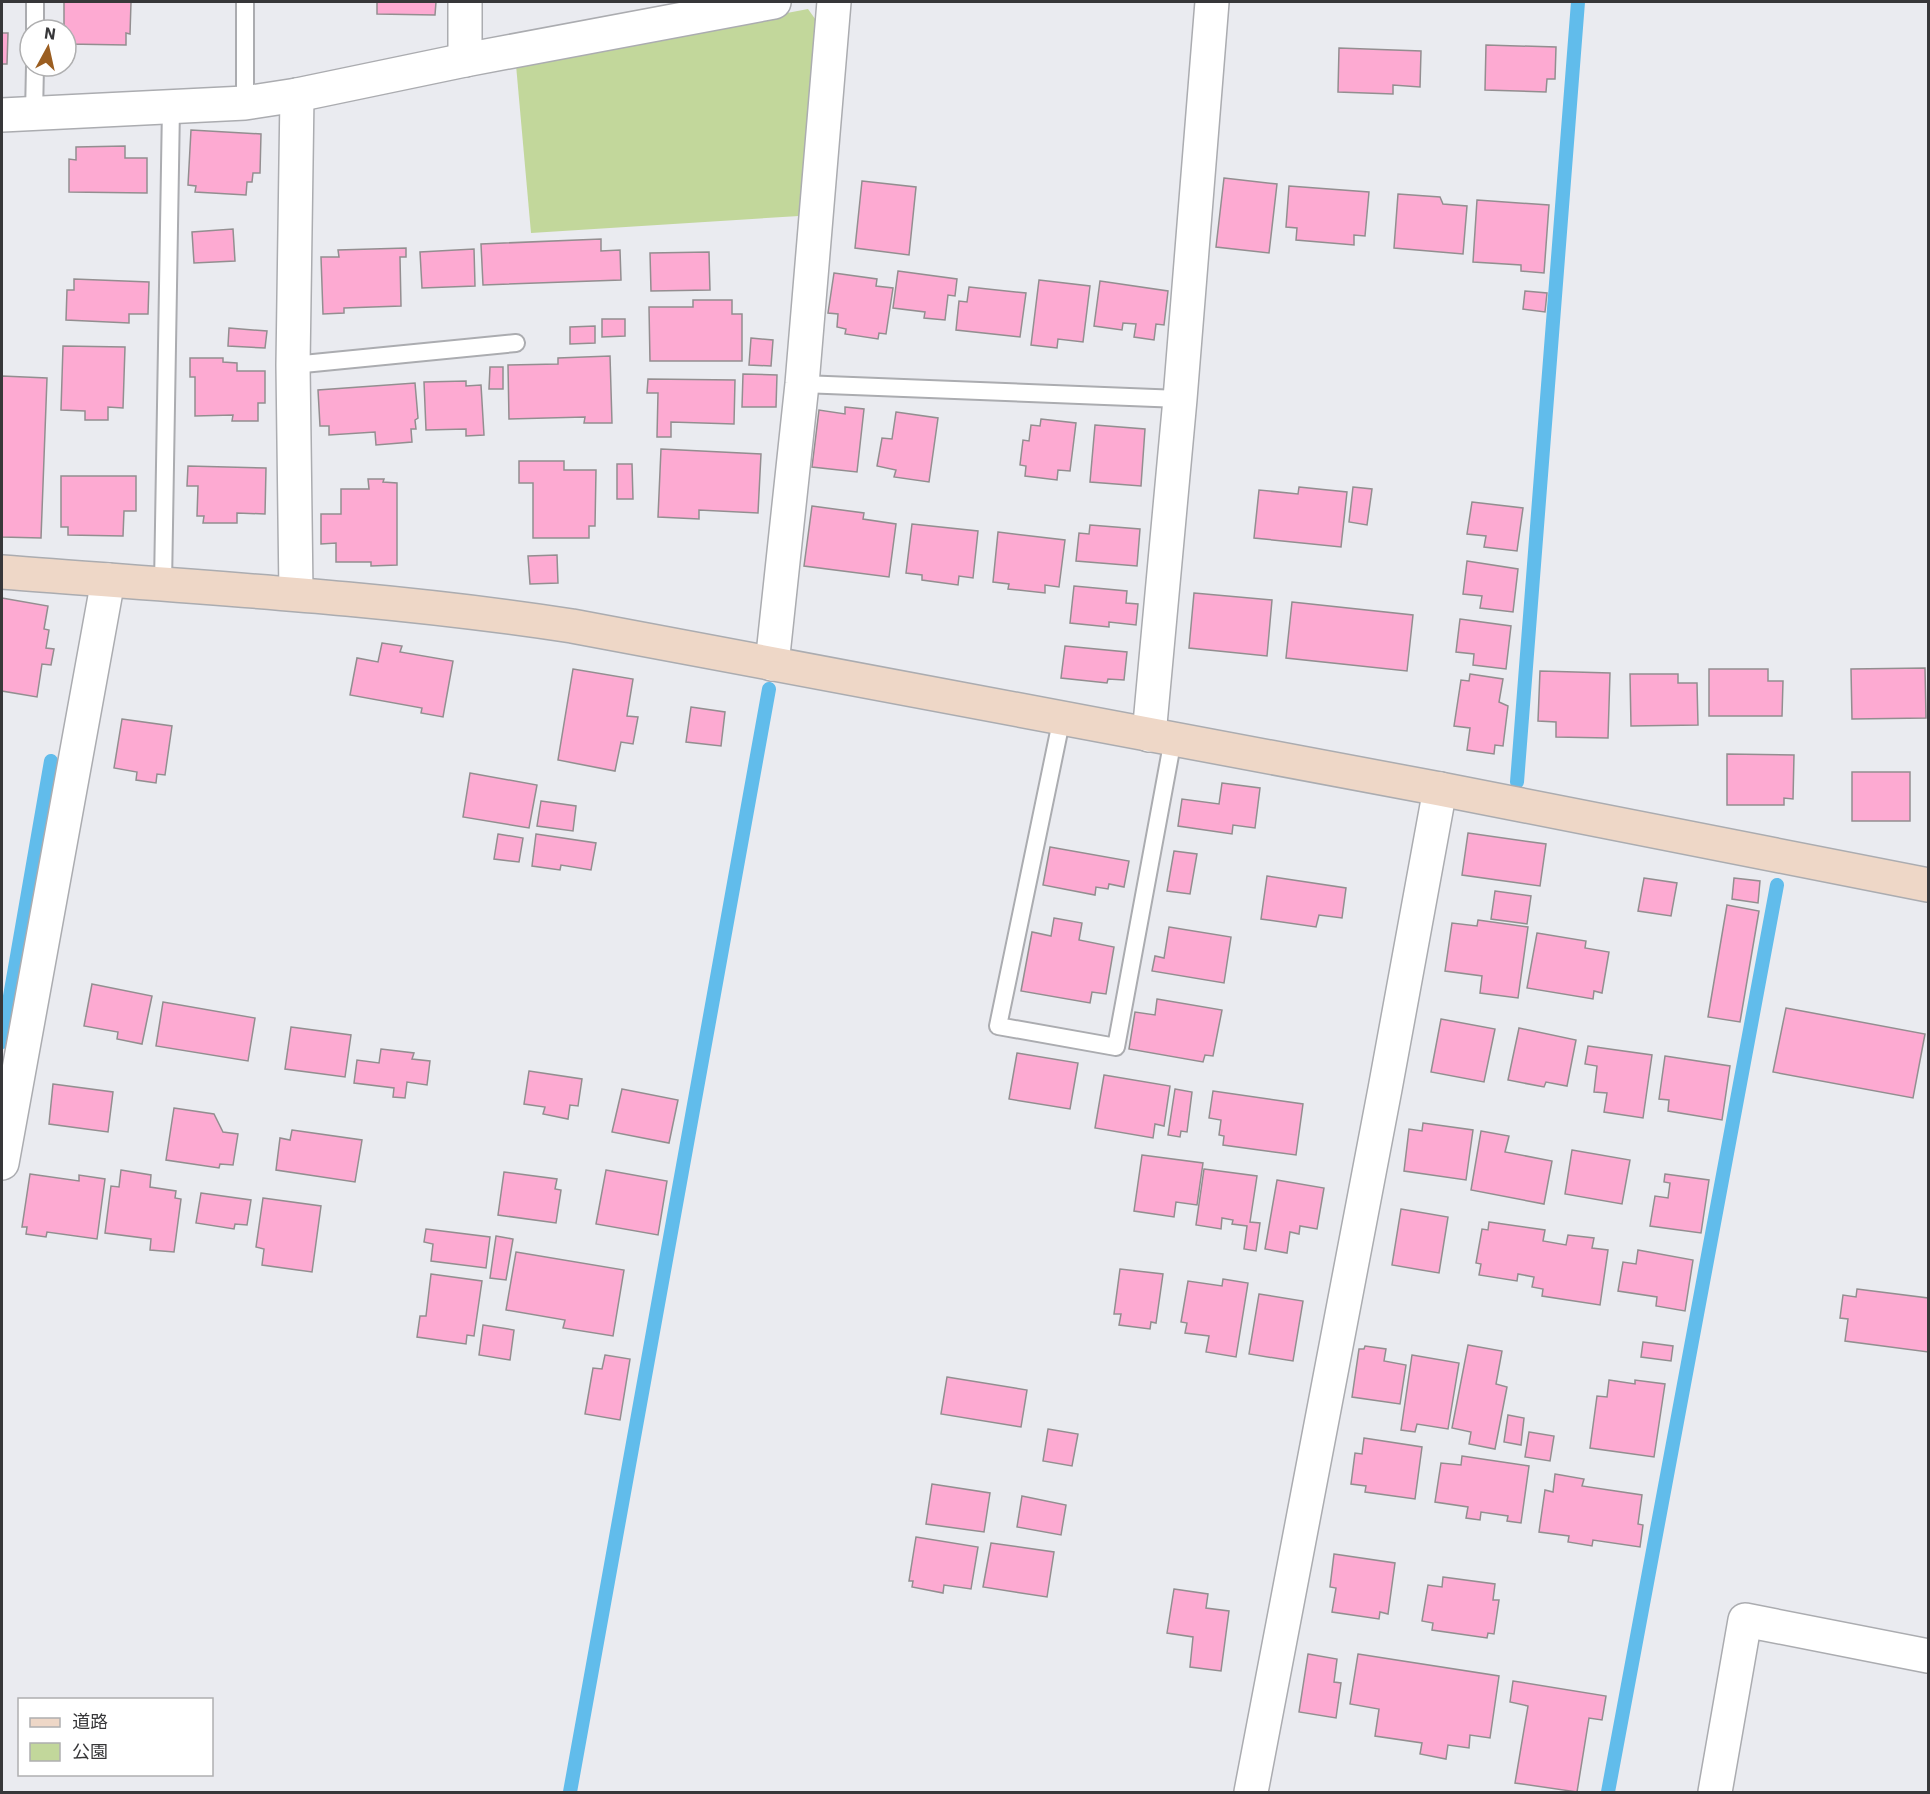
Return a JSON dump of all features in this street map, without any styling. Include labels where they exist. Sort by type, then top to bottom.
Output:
[{"type":"street","points":[[465,2],[465,60]]},
{"type":"street","points":[[2,115],[245,103],[297,95],[465,60],[673,11],[774,2]]},
{"type":"street","points":[[772,664],[802,384],[834,2]]},
{"type":"street","points":[[1161,737],[1180,399],[1212,2]]},
{"type":"street","points":[[296,593],[293,365],[297,95]]},
{"type":"street","points":[[2,572],[296,593],[480,612],[572,626],[1440,789],[1929,885]]},
{"type":"street","points":[[2,1163],[108,580]]},
{"type":"street","points":[[1251,1792],[1440,789]]},
{"type":"street","points":[[1715,1792],[1745,1620],[1929,1656]]},
{"type":"lane","points":[[35,2],[35,18]]},
{"type":"lane","points":[[245,2],[245,103]]},
{"type":"lane","points":[[34,114],[35,78]]},
{"type":"lane","points":[[164,585],[171,107]]},
{"type":"lane","points":[[293,365],[516,343]]},
{"type":"lane","points":[[802,384],[1180,399]]},
{"type":"lane","points":[[1062,717],[998,1026],[1116,1047],[1161,737]]},
{"type":"green space","points":[[808,9],[818,23],[799,216],[531,233],[516,65]]},
{"type":"building","points":[[64,2],[131,2],[130,34],[126,33],[126,45],[78,44],[78,18],[64,18]]},
{"type":"building","points":[[377,2],[436,2],[435,15],[377,14]]},
{"type":"building","points":[[2,33],[8,33],[7,64],[2,64]]},
{"type":"building","points":[[1486,45],[1556,47],[1555,79],[1547,79],[1546,92],[1485,90]]},
{"type":"building","points":[[1339,48],[1421,51],[1420,87],[1393,85],[1393,94],[1338,92]]},
{"type":"building","points":[[191,130],[261,134],[260,173],[253,173],[252,182],[247,182],[246,195],[195,192],[196,186],[188,185]]},
{"type":"building","points":[[125,146],[125,158],[147,158],[147,193],[69,192],[69,159],[76,160],[76,147]]},
{"type":"building","points":[[1224,178],[1277,184],[1269,253],[1216,247]]},
{"type":"building","points":[[862,181],[916,187],[909,255],[855,248]]},
{"type":"building","points":[[1289,186],[1369,192],[1365,236],[1354,235],[1354,245],[1296,240],[1297,228],[1286,227]]},
{"type":"building","points":[[1398,194],[1440,197],[1443,204],[1467,206],[1463,254],[1394,248]]},
{"type":"building","points":[[1477,200],[1549,205],[1544,273],[1521,271],[1521,265],[1473,262]]},
{"type":"building","points":[[233,229],[235,261],[194,263],[192,232]]},
{"type":"building","points":[[601,239],[601,251],[620,250],[621,280],[483,285],[481,244]]},
{"type":"building","points":[[406,248],[406,257],[400,257],[401,306],[344,308],[344,313],[323,314],[321,257],[339,257],[338,250]]},
{"type":"building","points":[[474,249],[475,286],[422,288],[420,252]]},
{"type":"building","points":[[709,252],[710,290],[651,291],[650,253]]},
{"type":"building","points":[[898,271],[957,279],[955,296],[948,295],[945,320],[924,318],[925,312],[893,308]]},
{"type":"building","points":[[834,273],[877,279],[876,286],[893,288],[886,334],[879,333],[878,339],[845,334],[846,329],[837,327],[838,314],[828,313]]},
{"type":"building","points":[[74,279],[149,282],[148,314],[129,314],[129,323],[66,320],[67,290],[74,290]]},
{"type":"building","points":[[1039,280],[1090,286],[1083,342],[1058,339],[1057,348],[1031,345]]},
{"type":"building","points":[[1100,281],[1168,291],[1164,325],[1156,324],[1154,340],[1134,337],[1136,324],[1123,323],[1122,330],[1094,326]]},
{"type":"building","points":[[969,287],[1026,293],[1020,337],[956,330],[959,301],[967,302]]},
{"type":"building","points":[[1525,291],[1547,293],[1545,312],[1523,309]]},
{"type":"building","points":[[693,300],[732,300],[732,314],[742,314],[742,361],[650,361],[649,307],[693,307]]},
{"type":"building","points":[[602,319],[625,319],[625,336],[602,337]]},
{"type":"building","points":[[595,326],[595,343],[570,344],[570,327]]},
{"type":"building","points":[[229,328],[267,331],[265,348],[228,346]]},
{"type":"building","points":[[751,338],[773,340],[771,366],[749,365]]},
{"type":"building","points":[[63,346],[125,347],[123,408],[108,407],[108,420],[85,420],[85,411],[61,410]]},
{"type":"building","points":[[610,356],[612,423],[584,423],[585,417],[509,419],[508,365],[558,364],[558,358]]},
{"type":"building","points":[[190,358],[223,358],[223,362],[237,363],[237,371],[265,371],[265,403],[258,403],[258,421],[232,421],[233,415],[195,416],[195,377],[190,377]]},
{"type":"building","points":[[490,367],[503,367],[503,389],[489,389]]},
{"type":"building","points":[[743,374],[777,375],[776,407],[742,407]]},
{"type":"building","points":[[2,376],[47,378],[41,538],[2,537]]},
{"type":"building","points":[[648,379],[735,380],[734,424],[671,422],[671,437],[657,437],[658,393],[647,393]]},
{"type":"building","points":[[466,381],[466,386],[481,385],[484,435],[466,436],[466,429],[426,430],[424,382]]},
{"type":"building","points":[[415,383],[418,418],[415,420],[416,429],[411,429],[412,442],[376,445],[375,432],[329,435],[329,426],[320,426],[318,390]]},
{"type":"building","points":[[845,407],[864,409],[857,472],[812,467],[819,410],[845,414]]},
{"type":"building","points":[[896,412],[938,418],[929,482],[894,477],[896,470],[877,466],[882,438],[892,439]]},
{"type":"building","points":[[1041,419],[1076,423],[1070,471],[1058,470],[1057,480],[1025,476],[1026,466],[1020,465],[1023,440],[1029,441],[1031,425],[1040,426]]},
{"type":"building","points":[[1095,425],[1145,429],[1141,486],[1090,482]]},
{"type":"building","points":[[661,449],[761,454],[758,513],[699,510],[699,519],[658,517]]},
{"type":"building","points":[[519,461],[564,461],[564,470],[596,470],[595,526],[589,526],[589,538],[533,538],[533,483],[519,483]]},
{"type":"building","points":[[617,464],[632,464],[633,499],[617,499]]},
{"type":"building","points":[[188,466],[266,468],[265,514],[237,513],[237,523],[203,523],[204,516],[197,516],[198,486],[187,486]]},
{"type":"building","points":[[61,476],[136,476],[136,511],[124,511],[123,536],[68,535],[68,527],[61,527]]},
{"type":"building","points":[[368,479],[384,479],[383,482],[397,483],[397,565],[371,566],[371,562],[336,562],[336,543],[321,544],[321,514],[341,514],[341,489],[369,489]]},
{"type":"building","points":[[1299,487],[1347,492],[1341,547],[1254,538],[1259,490],[1298,494]]},
{"type":"building","points":[[1353,487],[1372,489],[1367,525],[1349,522]]},
{"type":"building","points":[[1472,502],[1523,508],[1517,551],[1484,547],[1486,536],[1467,534]]},
{"type":"building","points":[[812,506],[864,513],[863,519],[896,524],[889,577],[804,566]]},
{"type":"building","points":[[912,524],[978,531],[973,578],[959,576],[958,585],[922,580],[922,575],[906,573]]},
{"type":"building","points":[[1090,525],[1140,529],[1137,566],[1076,561],[1079,533],[1089,534]]},
{"type":"building","points":[[998,532],[1065,540],[1059,587],[1045,585],[1045,593],[1008,589],[1009,584],[993,582]]},
{"type":"building","points":[[557,555],[558,583],[530,584],[528,556]]},
{"type":"building","points":[[1467,561],[1518,569],[1513,612],[1480,608],[1482,596],[1463,594]]},
{"type":"building","points":[[1074,586],[1127,591],[1126,603],[1138,604],[1136,625],[1109,622],[1109,627],[1070,623]]},
{"type":"building","points":[[1194,593],[1272,600],[1267,656],[1189,648]]},
{"type":"building","points":[[2,598],[48,606],[44,629],[49,630],[46,648],[54,649],[51,665],[42,664],[37,697],[2,691]]},
{"type":"building","points":[[1292,602],[1413,615],[1407,671],[1286,658]]},
{"type":"building","points":[[1460,619],[1511,626],[1506,669],[1473,665],[1474,654],[1456,652]]},
{"type":"building","points":[[382,643],[402,646],[400,652],[453,661],[443,717],[421,713],[422,708],[350,695],[357,658],[378,662]]},
{"type":"building","points":[[1065,646],[1127,652],[1124,680],[1108,679],[1107,683],[1061,678]]},
{"type":"building","points":[[1925,668],[1926,718],[1852,719],[1851,669]]},
{"type":"building","points":[[573,669],[633,679],[627,716],[638,717],[633,744],[621,742],[615,771],[558,760]]},
{"type":"building","points":[[1709,669],[1768,669],[1768,681],[1783,681],[1782,716],[1709,716]]},
{"type":"building","points":[[1540,671],[1610,673],[1608,738],[1556,737],[1556,722],[1538,721]]},
{"type":"building","points":[[1470,674],[1503,679],[1499,702],[1508,706],[1503,746],[1495,745],[1494,754],[1467,750],[1470,728],[1454,726],[1461,680],[1469,681]]},
{"type":"building","points":[[1630,674],[1678,674],[1678,683],[1697,683],[1698,725],[1631,726]]},
{"type":"building","points":[[691,707],[725,712],[721,746],[686,742]]},
{"type":"building","points":[[122,719],[172,726],[165,775],[157,774],[156,783],[136,780],[137,772],[114,768]]},
{"type":"building","points":[[1727,754],[1794,755],[1793,799],[1784,798],[1784,805],[1727,805]]},
{"type":"building","points":[[1852,772],[1910,772],[1910,821],[1852,821]]},
{"type":"building","points":[[470,773],[537,785],[529,828],[463,817]]},
{"type":"building","points":[[1222,783],[1260,788],[1255,828],[1233,825],[1232,834],[1178,826],[1182,799],[1219,804]]},
{"type":"building","points":[[541,801],[576,806],[573,831],[537,826]]},
{"type":"building","points":[[1468,833],[1546,844],[1540,886],[1462,875]]},
{"type":"building","points":[[498,834],[523,838],[519,862],[494,859]]},
{"type":"building","points":[[536,834],[596,843],[591,870],[561,865],[560,870],[532,866]]},
{"type":"building","points":[[1050,847],[1129,861],[1124,887],[1109,884],[1108,889],[1096,887],[1095,895],[1043,885]]},
{"type":"building","points":[[1174,851],[1197,854],[1190,894],[1167,891]]},
{"type":"building","points":[[1267,876],[1346,888],[1342,918],[1319,915],[1316,927],[1261,919]]},
{"type":"building","points":[[1644,878],[1677,883],[1671,916],[1638,911]]},
{"type":"building","points":[[1734,878],[1760,881],[1758,903],[1732,899]]},
{"type":"building","points":[[1495,891],[1531,896],[1527,924],[1491,919]]},
{"type":"building","points":[[1727,905],[1759,911],[1740,1022],[1708,1017]]},
{"type":"building","points":[[1054,918],[1082,923],[1079,940],[1114,947],[1106,994],[1092,992],[1090,1003],[1021,991],[1032,932],[1051,936]]},
{"type":"building","points":[[1478,920],[1528,927],[1518,998],[1480,993],[1482,976],[1445,971],[1452,923],[1477,926]]},
{"type":"building","points":[[1169,927],[1231,937],[1224,983],[1152,971],[1155,956],[1164,958]]},
{"type":"building","points":[[1537,933],[1586,941],[1585,948],[1609,952],[1602,993],[1594,991],[1593,999],[1527,988]]},
{"type":"building","points":[[92,984],[152,996],[142,1044],[117,1039],[118,1032],[84,1026]]},
{"type":"building","points":[[1157,999],[1222,1010],[1213,1056],[1205,1055],[1203,1062],[1129,1049],[1135,1012],[1155,1015]]},
{"type":"building","points":[[163,1002],[255,1018],[248,1061],[156,1046]]},
{"type":"building","points":[[1786,1008],[1925,1034],[1913,1098],[1773,1072]]},
{"type":"building","points":[[1441,1019],[1495,1029],[1484,1082],[1431,1072]]},
{"type":"building","points":[[291,1027],[351,1035],[345,1077],[285,1069]]},
{"type":"building","points":[[1519,1028],[1576,1040],[1567,1086],[1546,1082],[1544,1087],[1508,1080]]},
{"type":"building","points":[[1588,1046],[1652,1055],[1643,1118],[1604,1112],[1607,1093],[1594,1092],[1597,1066],[1585,1064]]},
{"type":"building","points":[[381,1049],[414,1053],[412,1059],[430,1061],[427,1085],[407,1082],[405,1098],[393,1097],[394,1088],[354,1083],[357,1060],[379,1063]]},
{"type":"building","points":[[1017,1053],[1078,1063],[1070,1109],[1009,1099]]},
{"type":"building","points":[[1665,1056],[1730,1066],[1722,1120],[1668,1111],[1669,1100],[1659,1099]]},
{"type":"building","points":[[529,1071],[582,1079],[578,1106],[570,1105],[568,1119],[543,1114],[545,1107],[524,1104]]},
{"type":"building","points":[[1104,1075],[1170,1086],[1164,1126],[1155,1124],[1153,1138],[1095,1128]]},
{"type":"building","points":[[53,1084],[113,1092],[108,1132],[49,1124]]},
{"type":"building","points":[[622,1089],[678,1100],[669,1143],[612,1132]]},
{"type":"building","points":[[1175,1089],[1192,1092],[1187,1132],[1181,1131],[1180,1137],[1168,1135]]},
{"type":"building","points":[[1213,1091],[1303,1104],[1296,1155],[1223,1145],[1224,1136],[1219,1135],[1221,1120],[1209,1118]]},
{"type":"building","points":[[174,1108],[214,1114],[223,1132],[238,1134],[233,1165],[220,1164],[219,1168],[166,1160]]},
{"type":"building","points":[[1423,1123],[1473,1130],[1466,1180],[1404,1171],[1409,1129],[1422,1131]]},
{"type":"building","points":[[292,1130],[362,1140],[355,1182],[276,1170],[280,1138],[290,1140]]},
{"type":"building","points":[[1481,1131],[1509,1136],[1505,1152],[1552,1161],[1544,1204],[1471,1190]]},
{"type":"building","points":[[1572,1150],[1630,1160],[1622,1204],[1565,1194]]},
{"type":"building","points":[[1142,1155],[1203,1163],[1197,1205],[1176,1202],[1174,1217],[1134,1211]]},
{"type":"building","points":[[1204,1169],[1257,1176],[1250,1222],[1260,1223],[1256,1251],[1244,1249],[1247,1226],[1232,1224],[1233,1220],[1222,1218],[1221,1229],[1196,1225]]},
{"type":"building","points":[[121,1170],[151,1175],[150,1187],[176,1191],[175,1198],[181,1199],[174,1252],[150,1250],[151,1239],[105,1233],[111,1186],[119,1187]]},
{"type":"building","points":[[606,1170],[667,1181],[658,1235],[596,1224]]},
{"type":"building","points":[[504,1172],[557,1179],[555,1189],[561,1190],[556,1223],[498,1215]]},
{"type":"building","points":[[30,1174],[79,1181],[79,1175],[105,1179],[97,1239],[47,1232],[46,1237],[26,1234],[27,1227],[22,1227]]},
{"type":"building","points":[[1665,1174],[1709,1180],[1701,1233],[1650,1226],[1655,1196],[1668,1198],[1670,1183],[1664,1182]]},
{"type":"building","points":[[1277,1180],[1324,1188],[1317,1229],[1300,1226],[1299,1234],[1290,1232],[1287,1253],[1265,1249]]},
{"type":"building","points":[[201,1193],[251,1200],[247,1225],[235,1224],[234,1229],[196,1223]]},
{"type":"building","points":[[263,1198],[321,1206],[312,1272],[262,1265],[264,1249],[256,1247]]},
{"type":"building","points":[[1401,1209],[1448,1217],[1439,1273],[1392,1265]]},
{"type":"building","points":[[1489,1222],[1545,1230],[1543,1241],[1566,1245],[1568,1235],[1594,1238],[1592,1248],[1608,1250],[1600,1305],[1542,1296],[1543,1289],[1532,1287],[1534,1277],[1518,1274],[1517,1281],[1479,1275],[1481,1264],[1476,1263],[1482,1229],[1488,1230]]},
{"type":"building","points":[[426,1229],[490,1237],[486,1268],[431,1261],[433,1244],[424,1242]]},
{"type":"building","points":[[496,1236],[513,1239],[506,1280],[490,1278]]},
{"type":"building","points":[[1638,1250],[1693,1260],[1685,1311],[1656,1306],[1657,1297],[1618,1291],[1623,1262],[1636,1264]]},
{"type":"building","points":[[516,1252],[624,1270],[613,1336],[563,1328],[565,1320],[506,1310]]},
{"type":"building","points":[[1120,1269],[1163,1274],[1156,1323],[1151,1322],[1150,1329],[1119,1325],[1121,1314],[1114,1314]]},
{"type":"building","points":[[431,1274],[482,1281],[474,1336],[467,1335],[466,1344],[417,1337],[420,1316],[426,1316]]},
{"type":"building","points":[[1223,1279],[1248,1283],[1236,1357],[1206,1352],[1209,1336],[1185,1333],[1187,1323],[1181,1322],[1188,1281],[1222,1286]]},
{"type":"building","points":[[1857,1289],[1928,1298],[1928,1352],[1845,1341],[1848,1319],[1840,1318],[1843,1295],[1856,1297]]},
{"type":"building","points":[[1259,1294],[1303,1301],[1293,1361],[1249,1354]]},
{"type":"building","points":[[483,1325],[514,1330],[510,1360],[479,1355]]},
{"type":"building","points":[[1643,1342],[1673,1346],[1671,1361],[1641,1357]]},
{"type":"building","points":[[1468,1345],[1502,1351],[1496,1384],[1507,1387],[1495,1449],[1469,1444],[1471,1432],[1452,1428]]},
{"type":"building","points":[[1365,1346],[1386,1349],[1384,1361],[1406,1365],[1400,1404],[1352,1397],[1359,1349],[1364,1349]]},
{"type":"building","points":[[605,1355],[630,1359],[620,1420],[585,1414],[593,1368],[602,1369]]},
{"type":"building","points":[[1412,1355],[1459,1363],[1448,1429],[1417,1424],[1415,1432],[1401,1430]]},
{"type":"building","points":[[947,1377],[1027,1390],[1021,1427],[941,1414]]},
{"type":"building","points":[[1609,1380],[1635,1384],[1635,1380],[1665,1384],[1654,1457],[1590,1448],[1597,1396],[1607,1397]]},
{"type":"building","points":[[1508,1415],[1524,1418],[1521,1445],[1504,1442]]},
{"type":"building","points":[[1048,1429],[1078,1434],[1072,1466],[1043,1461]]},
{"type":"building","points":[[1529,1432],[1554,1436],[1550,1461],[1525,1457]]},
{"type":"building","points":[[1364,1438],[1422,1447],[1415,1499],[1365,1492],[1366,1486],[1351,1484],[1355,1453],[1362,1454]]},
{"type":"building","points":[[1462,1456],[1529,1466],[1521,1523],[1507,1521],[1508,1516],[1481,1512],[1480,1520],[1466,1518],[1468,1507],[1435,1502],[1441,1463],[1461,1465]]},
{"type":"building","points":[[1555,1474],[1584,1479],[1582,1486],[1642,1495],[1638,1524],[1643,1525],[1640,1547],[1593,1540],[1592,1546],[1568,1542],[1569,1536],[1539,1532],[1545,1490],[1553,1492]]},
{"type":"building","points":[[932,1484],[990,1493],[984,1532],[926,1524]]},
{"type":"building","points":[[1022,1496],[1066,1505],[1061,1535],[1017,1527]]},
{"type":"building","points":[[916,1537],[978,1547],[971,1589],[944,1585],[943,1593],[912,1587],[913,1581],[909,1581]]},
{"type":"building","points":[[991,1543],[1054,1552],[1047,1597],[983,1587]]},
{"type":"building","points":[[1334,1554],[1395,1563],[1388,1614],[1380,1612],[1379,1619],[1332,1612],[1336,1588],[1330,1587]]},
{"type":"building","points":[[1443,1577],[1495,1584],[1493,1600],[1499,1600],[1494,1634],[1488,1633],[1487,1638],[1432,1630],[1433,1623],[1422,1621],[1428,1585],[1442,1587]]},
{"type":"building","points":[[1174,1589],[1208,1594],[1206,1608],[1229,1611],[1221,1671],[1190,1667],[1193,1637],[1167,1633]]},
{"type":"building","points":[[1308,1654],[1337,1659],[1334,1682],[1341,1683],[1336,1718],[1299,1712]]},
{"type":"building","points":[[1358,1654],[1499,1676],[1490,1738],[1470,1735],[1469,1748],[1448,1745],[1446,1759],[1420,1754],[1422,1743],[1375,1736],[1379,1709],[1350,1704]]},
{"type":"building","points":[[1513,1681],[1606,1696],[1602,1720],[1589,1718],[1577,1792],[1515,1783],[1528,1706],[1510,1702]]},
{"type":"waterway","points":[[1517,782],[1578,2]]},
{"type":"waterway","points":[[570,1792],[769,689]]},
{"type":"waterway","points":[[2,1042],[51,761]]},
{"type":"waterway","points":[[1608,1792],[1777,885]]}]
